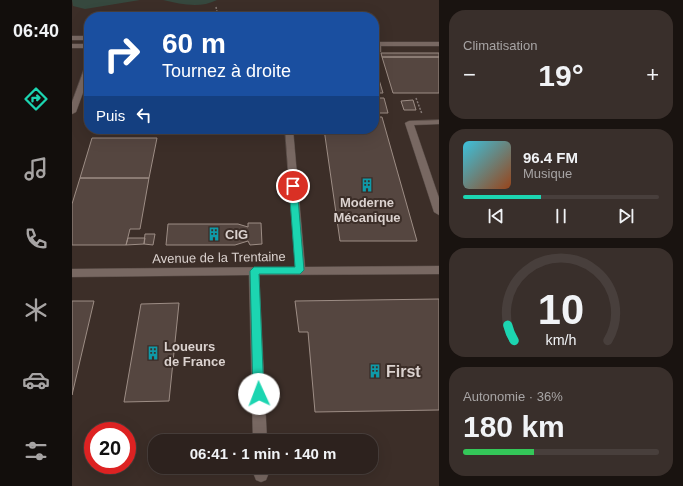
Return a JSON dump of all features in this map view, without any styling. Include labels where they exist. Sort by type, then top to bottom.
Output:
[{"type":"street","points":[[72,38],[84,38]]},
{"type":"street","points":[[379,44],[439,44]]},
{"type":"street","points":[[72,46],[84,46]]},
{"type":"street","points":[[72,112],[84,80]]},
{"type":"street","points":[[439,122],[409,123],[439,212]]},
{"type":"street","points":[[289,134],[300,270]]},
{"type":"street","name":"Avenue de la Trentaine","points":[[72,273],[439,270]]},
{"type":"street","points":[[254,271],[260,434]]},
{"type":"path","points":[[216,7],[217,12]]},
{"type":"green space","points":[[72,0],[140,0],[85,9],[73,6]]},
{"type":"green space","points":[[163,0],[217,0],[210,3],[190,5]]},
{"type":"building","points":[[381,53],[439,53],[439,57],[382,57]]},
{"type":"building","points":[[382,57],[439,57],[439,93],[393,93]]},
{"type":"building","points":[[379,80],[383,93],[379,93]]},
{"type":"building","points":[[379,98],[384,98],[388,113],[379,113]]},
{"type":"building","points":[[413,100],[416,110],[404,110],[401,101]]},
{"type":"building","name":"Moderne Mécanique","points":[[379,117],[382,117],[417,241],[340,241],[325,134],[379,134]]},
{"type":"building","points":[[92,138],[157,138],[149,178],[80,178]]},
{"type":"building","points":[[80,178],[149,178],[140,229],[130,229],[126,245],[72,245],[72,204]]},
{"type":"building","name":"CIG","points":[[248,223],[261,223],[262,244],[250,245],[248,241],[235,245],[166,245],[168,224],[238,224],[248,227]]},
{"type":"building","points":[[145,234],[155,234],[153,245],[144,244]]},
{"type":"building","points":[[128,238],[145,238],[144,244],[126,245]]},
{"type":"building","name":"First","points":[[439,299],[439,410],[315,412],[308,332],[299,332],[295,301]]},
{"type":"building","points":[[72,301],[94,301],[72,395]]},
{"type":"building","name":"Loueurs de France","points":[[179,303],[169,401],[124,402],[141,304]]},
{"type":"place","name":"Moderne Mécanique","points":[[367,185]]},
{"type":"place","name":"CIG","points":[[214,234]]},
{"type":"place","name":"Loueurs de France","points":[[153,353]]},
{"type":"place","name":"First","points":[[375,371]]},
{"type":"route","points":[[259,394],[254,271],[300,270],[293,186]]}]
